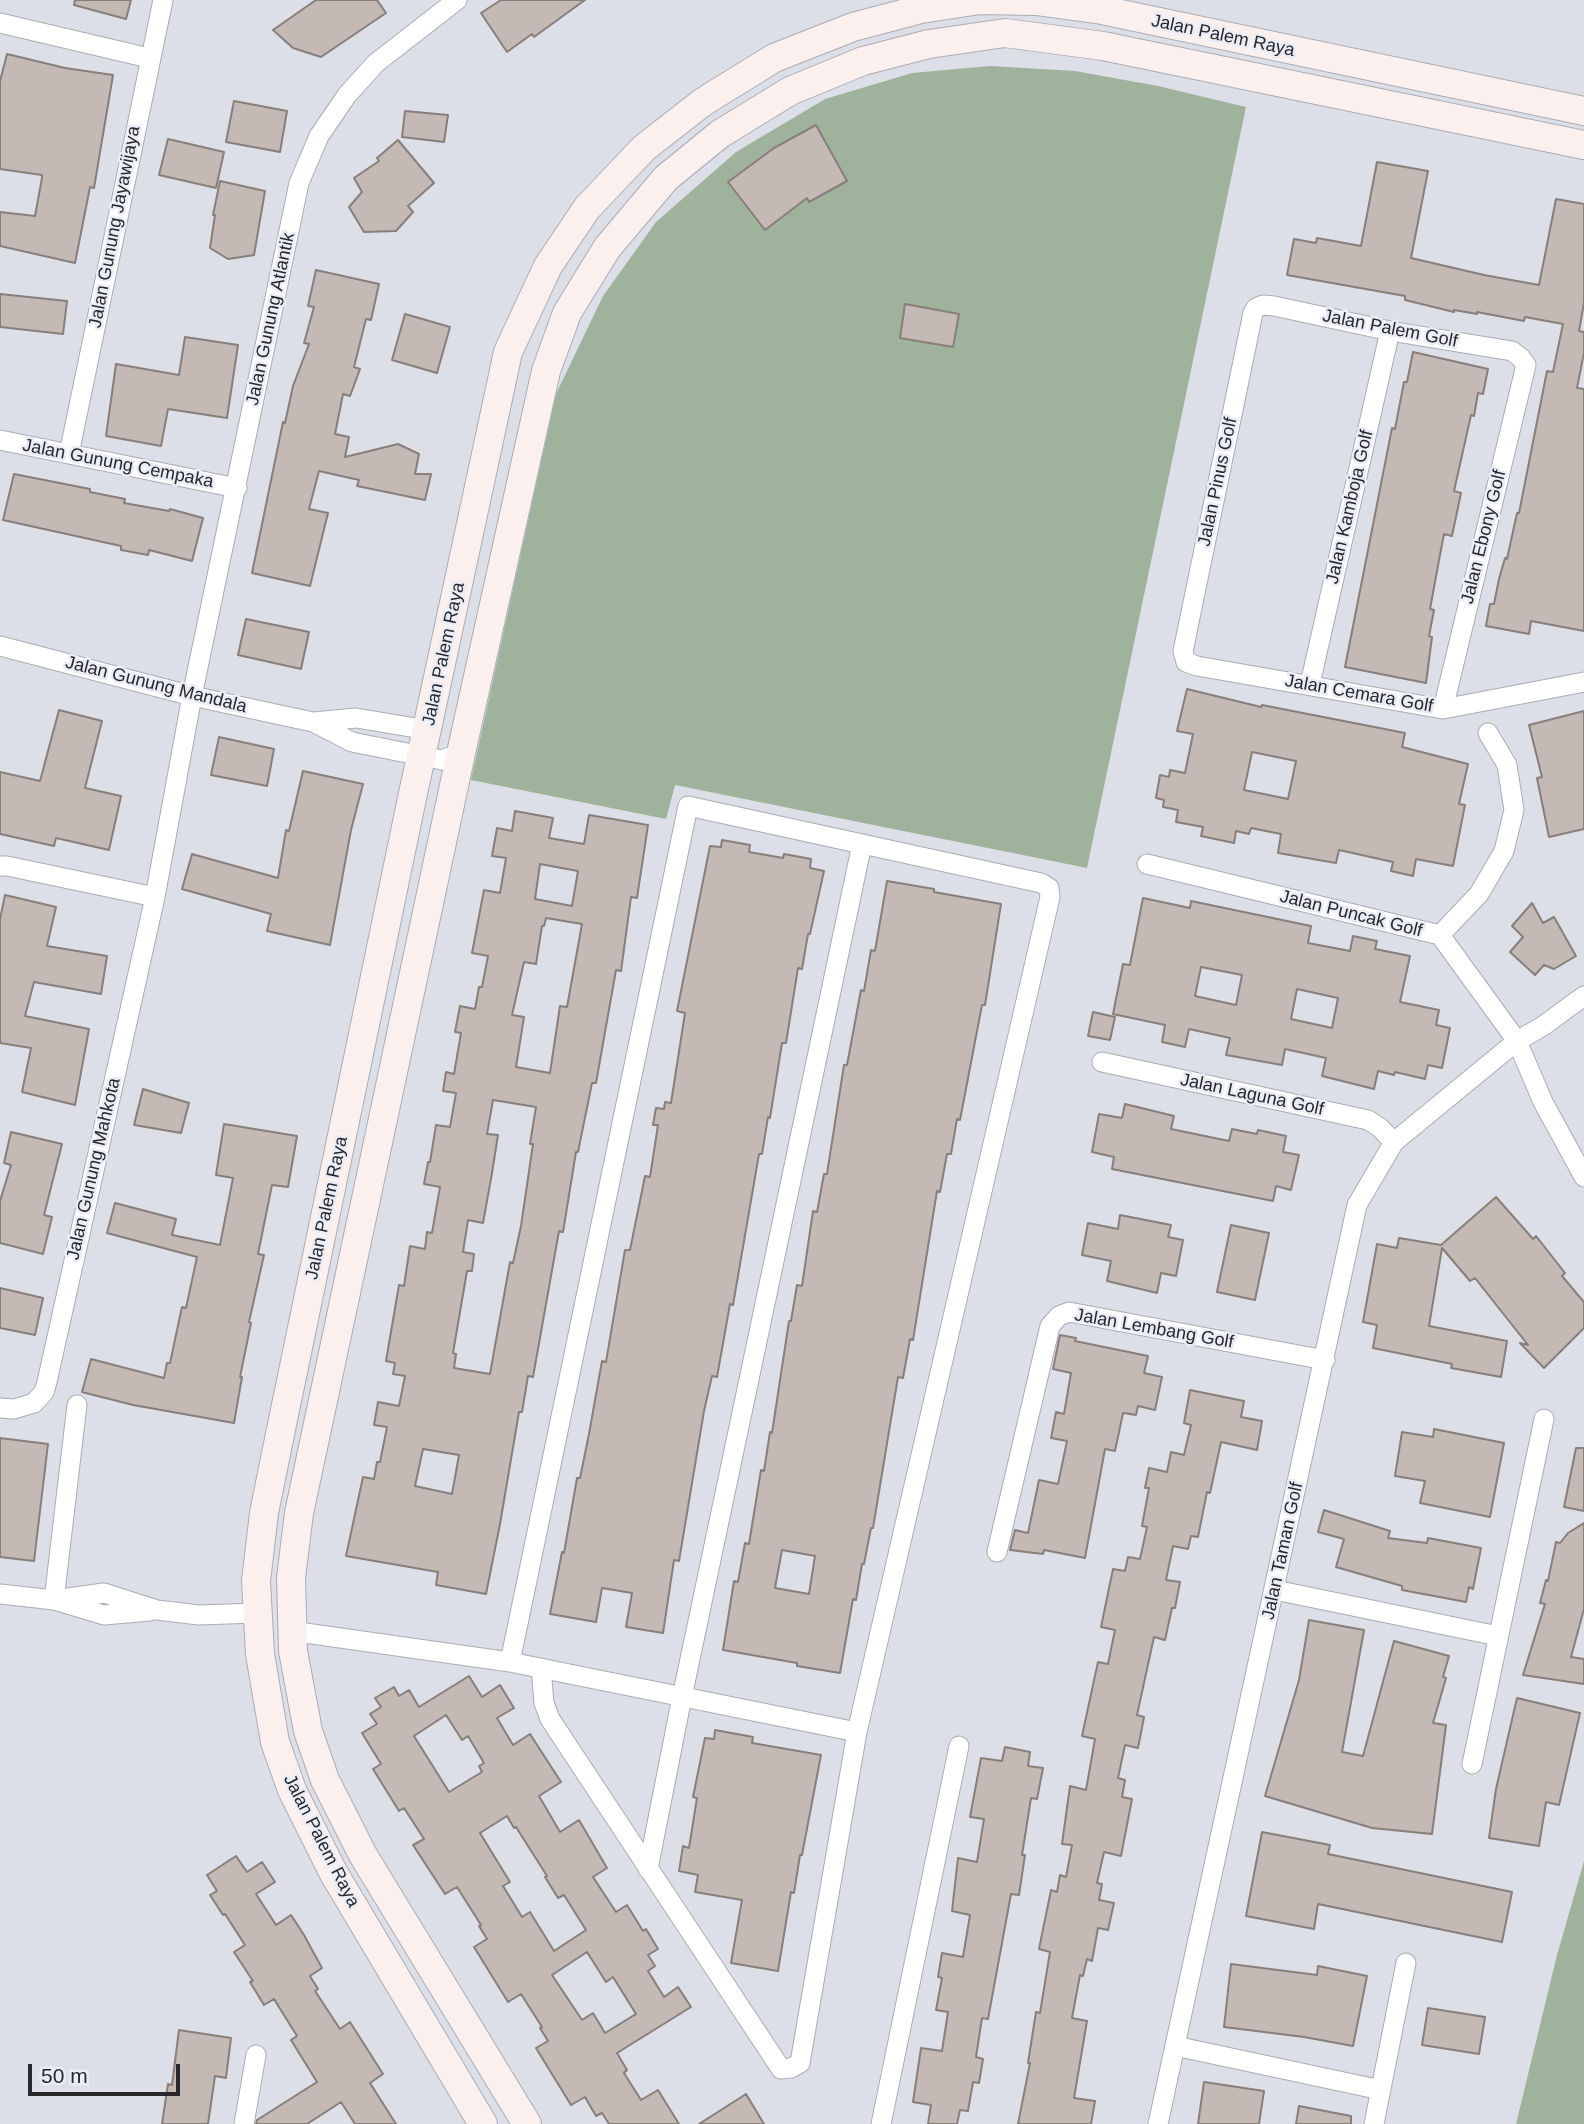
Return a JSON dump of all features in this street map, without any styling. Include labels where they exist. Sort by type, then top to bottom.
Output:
[{"type":"street","name":"Jalan Gunung Jayawijaya","points":[[69,454],[163,0]]},
{"type":"street","name":"Jalan Gunung Atlantik","points":[[192,696],[299,183],[319,136],[347,95],[376,63],[457,0]]},
{"type":"street","points":[[964,38],[969,28],[965,13],[973,1],[1005,33]]},
{"type":"street","name":"Jalan Palem Raya","points":[[483,2124],[333,1872],[292,1790],[275,1742],[260,1654],[257,1581],[264,1513],[411,803],[509,352],[548,266],[587,208],[644,148],[703,102],[774,58],[853,27],[921,9],[973,1],[1035,1],[1102,10],[1584,111]]},
{"type":"street","points":[[0,23],[149,58]]},
{"type":"street","name":"Jalan Palem Raya","points":[[527,2124],[363,1855],[325,1780],[308,1731],[292,1651],[291,1578],[299,1513],[461,753],[545,371],[568,313],[607,248],[666,177],[720,134],[790,91],[863,61],[964,38],[1005,33],[1103,46],[1584,145]]},
{"type":"street","name":"Jalan Palem Golf","points":[[1253,313],[1263,305],[1274,306],[1390,331],[1512,351],[1526,365]]},
{"type":"street","name":"Jalan Pinus Golf","points":[[1182,651],[1253,313]]},
{"type":"street","name":"Jalan Kamboja Golf","points":[[1310,684],[1390,331]]},
{"type":"street","name":"Jalan Ebony Golf","points":[[1443,709],[1526,365]]},
{"type":"street","name":"Jalan Gunung Cempaka","points":[[0,440],[237,488]]},
{"type":"street","name":"Jalan Gunung Mandala","points":[[0,646],[192,696],[313,722],[352,742],[425,743]]},
{"type":"street","name":"Jalan Cemara Golf","points":[[1182,651],[1186,662],[1197,666],[1443,709],[1584,682]]},
{"type":"street","name":"Jalan Gunung Mahkota","points":[[0,1408],[14,1409],[34,1403],[44,1392],[47,1382],[155,897],[192,696]]},
{"type":"street","name":"Jalan Gunung Mandala","points":[[313,722],[356,718],[425,743]]},
{"type":"street","points":[[1440,935],[1479,894],[1504,851],[1514,810],[1507,765],[1488,733]]},
{"type":"street","points":[[425,743],[442,760],[461,753]]},
{"type":"street","points":[[411,803],[420,796],[435,793],[442,797],[449,810]]},
{"type":"street","points":[[510,1662],[688,806],[1041,883],[1049,888],[1050,897],[858,1732],[800,2063],[781,2069],[648,1869],[550,1719],[544,1703],[541,1668]]},
{"type":"street","points":[[648,1869],[681,1697],[862,844]]},
{"type":"street","name":"Jalan Puncak Golf","points":[[1147,864],[1440,935],[1517,1041],[1544,1102],[1584,1177]]},
{"type":"street","points":[[0,866],[155,897]]},
{"type":"street","points":[[1517,1041],[1584,996]]},
{"type":"street","name":"Jalan Taman Golf","points":[[1158,2124],[1357,1205],[1394,1142],[1517,1041]]},
{"type":"street","name":"Jalan Laguna Golf","points":[[1102,1062],[1368,1120],[1394,1142]]},
{"type":"street","name":"Jalan Lembang Golf","points":[[997,1552],[1049,1326],[1059,1316],[1069,1312],[1325,1360]]},
{"type":"street","points":[[54,1600],[77,1405]]},
{"type":"street","points":[[1472,1764],[1544,1419]]},
{"type":"street","points":[[1275,1590],[1498,1636]]},
{"type":"street","points":[[0,1594],[54,1600],[104,1593],[157,1610],[199,1615],[257,1613]]},
{"type":"street","points":[[291,1631],[510,1662],[858,1732]]},
{"type":"street","points":[[881,2124],[959,1746]]},
{"type":"street","points":[[1374,2124],[1406,1964]]},
{"type":"street","points":[[1175,2046],[1381,2090]]},
{"type":"street","points":[[244,2124],[256,2054]]},
{"type":"green space","points":[[990,66],[1075,71],[1158,86],[1246,107],[1087,868],[675,785],[666,819],[471,780],[556,394],[603,296],[656,222],[736,152],[825,99],[912,73]]},
{"type":"green space","points":[[1584,1861],[1584,2124],[1516,2124],[1557,1955]]},
{"type":"building","points":[[75,0],[131,0],[126,19],[74,5]]},
{"type":"building","points":[[316,0],[377,0],[386,13],[321,57],[293,48],[273,30]]},
{"type":"building","points":[[501,0],[585,0],[534,37],[532,34],[507,52],[481,13]]},
{"type":"building","points":[[7,54],[65,68],[113,75],[94,188],[90,187],[75,263],[0,246],[0,212],[35,216],[42,178],[42,175],[0,169],[0,81]]},
{"type":"building","points":[[234,101],[287,111],[280,152],[226,142]]},
{"type":"building","points":[[405,111],[448,115],[444,142],[402,137]]},
{"type":"building","points":[[816,125],[847,181],[809,202],[807,198],[765,230],[728,182],[774,148]]},
{"type":"building","points":[[168,139],[224,152],[216,188],[159,175]]},
{"type":"building","points":[[398,140],[434,183],[408,206],[413,212],[396,231],[364,232],[349,207],[362,192],[354,178],[379,161],[377,158]]},
{"type":"building","points":[[1377,162],[1428,171],[1411,258],[1484,275],[1539,285],[1556,199],[1584,204],[1584,303],[1579,331],[1584,332],[1584,353],[1577,388],[1584,389],[1584,631],[1531,621],[1529,634],[1486,626],[1490,604],[1494,604],[1519,513],[1547,371],[1553,372],[1563,324],[1525,317],[1524,321],[1477,312],[1454,312],[1405,300],[1405,296],[1287,275],[1294,239],[1316,243],[1317,238],[1361,246]]},
{"type":"building","points":[[220,181],[265,191],[254,255],[228,259],[210,248]]},
{"type":"building","points":[[316,270],[379,284],[371,320],[366,319],[354,367],[360,369],[350,396],[343,394],[335,434],[349,437],[345,457],[398,444],[419,454],[415,474],[431,474],[425,500],[357,486],[359,480],[319,471],[309,509],[328,513],[310,586],[252,573],[283,422],[285,423],[293,386],[309,344],[304,343],[314,307],[308,306]]},
{"type":"building","points":[[0,294],[67,301],[63,334],[0,327]]},
{"type":"building","points":[[905,304],[959,314],[953,347],[900,338]]},
{"type":"building","points":[[405,314],[450,327],[437,373],[392,360]]},
{"type":"building","points":[[185,337],[238,345],[227,418],[168,409],[161,446],[106,436],[116,364],[179,375]]},
{"type":"building","points":[[1413,352],[1488,369],[1483,394],[1478,393],[1474,416],[1471,415],[1454,491],[1461,493],[1452,536],[1444,534],[1430,609],[1434,610],[1429,636],[1432,637],[1426,683],[1345,667],[1392,428],[1395,429]]},
{"type":"building","points":[[14,474],[90,489],[90,492],[125,499],[124,503],[169,511],[170,509],[203,518],[192,561],[149,550],[148,555],[121,550],[121,546],[3,520]]},
{"type":"building","points":[[246,619],[309,632],[301,669],[238,655]]},
{"type":"building","points":[[1187,689],[1261,707],[1262,705],[1405,733],[1402,747],[1468,764],[1459,804],[1465,805],[1453,866],[1416,859],[1413,876],[1391,871],[1393,862],[1339,850],[1336,863],[1278,853],[1281,834],[1251,828],[1249,834],[1236,831],[1234,843],[1201,836],[1203,827],[1176,822],[1178,810],[1163,807],[1164,800],[1156,798],[1160,775],[1169,777],[1170,770],[1185,773],[1193,734],[1177,731]],"holes":[[[1252,752],[1296,761],[1288,799],[1244,790]]]},
{"type":"building","points":[[59,710],[102,721],[85,788],[121,796],[109,850],[56,838],[54,846],[0,834],[0,772],[40,781]]},
{"type":"building","points":[[1584,711],[1584,829],[1549,837],[1537,778],[1542,777],[1529,725]]},
{"type":"building","points":[[219,737],[274,749],[267,786],[211,775]]},
{"type":"building","points":[[303,771],[363,784],[351,830],[330,945],[267,931],[271,914],[182,889],[192,854],[278,878],[286,830],[289,831]]},
{"type":"building","points":[[515,811],[553,818],[549,838],[584,844],[589,815],[648,825],[637,898],[631,897],[621,971],[616,970],[596,1083],[592,1083],[576,1152],[563,1232],[559,1231],[533,1377],[528,1376],[522,1412],[519,1412],[486,1594],[436,1585],[438,1572],[346,1556],[363,1477],[374,1479],[377,1462],[380,1462],[387,1427],[374,1425],[378,1402],[399,1406],[405,1376],[393,1374],[395,1363],[386,1361],[399,1285],[404,1286],[410,1246],[425,1249],[427,1232],[432,1233],[440,1187],[424,1184],[428,1162],[436,1125],[450,1127],[456,1093],[443,1091],[446,1072],[454,1074],[461,1033],[455,1032],[460,1006],[475,1009],[479,987],[482,987],[488,956],[472,953],[484,890],[500,893],[506,858],[492,856],[497,828],[512,831]],"holes":[[[540,864],[578,871],[572,906],[535,899]],[[546,918],[582,924],[567,1007],[560,1006],[550,1073],[516,1067],[524,1017],[512,1015],[524,962],[536,964]],[[493,1100],[536,1107],[521,1226],[513,1263],[510,1262],[490,1374],[454,1368],[456,1354],[453,1353],[467,1271],[472,1271],[474,1254],[463,1252],[468,1220],[483,1223],[498,1135],[487,1134]],[[423,1449],[459,1455],[452,1494],[415,1486]]]},
{"type":"building","points":[[722,840],[750,845],[749,852],[783,858],[784,854],[811,859],[810,868],[824,871],[802,969],[798,968],[786,1043],[782,1043],[770,1118],[768,1117],[762,1154],[759,1154],[733,1305],[730,1304],[717,1377],[712,1376],[704,1411],[679,1561],[674,1560],[663,1633],[626,1627],[632,1593],[602,1588],[596,1622],[550,1614],[602,1361],[606,1362],[625,1250],[630,1250],[645,1176],[650,1177],[658,1125],[653,1125],[656,1108],[664,1109],[665,1102],[671,1103],[685,1013],[677,1011],[710,846],[721,847]]},
{"type":"building","points":[[887,881],[1001,904],[985,1005],[982,1005],[960,1120],[957,1119],[951,1154],[947,1154],[940,1192],[937,1191],[913,1340],[910,1339],[903,1378],[898,1377],[873,1528],[862,1564],[856,1600],[853,1599],[840,1673],[723,1650],[734,1581],[738,1582],[745,1543],[749,1544],[761,1470],[764,1471],[770,1432],[772,1433],[789,1321],[797,1285],[802,1286],[813,1211],[817,1212],[824,1174],[827,1174],[844,1065],[847,1065],[871,950],[875,951]],"holes":[[[782,1550],[815,1556],[809,1594],[775,1588]]]},
{"type":"building","points":[[5,895],[56,907],[47,946],[107,956],[101,994],[34,982],[25,1016],[89,1029],[75,1105],[22,1092],[31,1048],[0,1043],[0,919]]},
{"type":"building","points":[[1143,898],[1190,908],[1191,901],[1311,926],[1308,943],[1350,951],[1353,936],[1377,941],[1375,949],[1410,956],[1400,1002],[1439,1010],[1436,1025],[1450,1028],[1442,1068],[1428,1065],[1425,1079],[1378,1071],[1374,1089],[1322,1076],[1326,1058],[1285,1049],[1282,1065],[1226,1055],[1230,1038],[1189,1029],[1185,1047],[1162,1042],[1165,1025],[1113,1014],[1123,964],[1130,965]],"holes":[[[1201,967],[1242,975],[1236,1005],[1195,996]],[[1297,989],[1338,998],[1332,1028],[1291,1019]]]},
{"type":"building","points":[[1532,903],[1543,923],[1554,917],[1576,956],[1554,969],[1544,965],[1535,975],[1510,952],[1523,937],[1512,926]]},
{"type":"building","points":[[1093,1012],[1115,1017],[1110,1040],[1088,1036]]},
{"type":"building","points":[[143,1089],[189,1103],[181,1133],[134,1125]]},
{"type":"building","points":[[1125,1104],[1174,1116],[1171,1129],[1229,1141],[1232,1129],[1257,1134],[1258,1130],[1286,1136],[1283,1152],[1299,1155],[1291,1190],[1276,1186],[1273,1201],[1112,1169],[1114,1157],[1092,1152],[1099,1114],[1122,1118]]},
{"type":"building","points":[[224,1124],[297,1136],[288,1187],[272,1185],[258,1254],[264,1255],[249,1322],[251,1323],[234,1423],[133,1405],[82,1392],[91,1359],[164,1378],[167,1363],[170,1363],[182,1307],[186,1308],[197,1257],[107,1233],[115,1203],[176,1219],[172,1235],[220,1245],[233,1178],[216,1175]]},
{"type":"building","points":[[11,1132],[62,1144],[44,1215],[52,1217],[43,1254],[0,1243],[0,1201],[11,1165],[4,1163]]},
{"type":"building","points":[[1496,1197],[1533,1239],[1536,1236],[1565,1273],[1562,1276],[1584,1302],[1584,1328],[1544,1368],[1520,1343],[1528,1345],[1475,1278],[1470,1281],[1442,1248],[1429,1326],[1507,1341],[1501,1377],[1451,1368],[1452,1364],[1373,1348],[1377,1325],[1363,1322],[1377,1244],[1397,1248],[1399,1238],[1441,1245]]},
{"type":"building","points":[[1120,1215],[1171,1225],[1168,1237],[1183,1240],[1176,1276],[1161,1273],[1157,1293],[1107,1281],[1111,1261],[1082,1255],[1088,1223],[1118,1229]]},
{"type":"building","points":[[1231,1225],[1269,1233],[1255,1300],[1217,1292]]},
{"type":"building","points":[[0,1288],[43,1298],[35,1335],[0,1328]]},
{"type":"building","points":[[1060,1335],[1076,1338],[1075,1341],[1148,1356],[1144,1373],[1162,1377],[1155,1410],[1138,1406],[1136,1415],[1123,1413],[1115,1451],[1105,1449],[1085,1558],[1044,1550],[1043,1554],[1010,1550],[1015,1530],[1028,1533],[1039,1480],[1058,1484],[1067,1441],[1051,1438],[1056,1412],[1064,1414],[1071,1373],[1053,1369]]},
{"type":"building","points":[[1190,1390],[1244,1401],[1241,1417],[1262,1421],[1257,1450],[1221,1442],[1198,1537],[1191,1536],[1188,1549],[1173,1546],[1166,1580],[1180,1582],[1175,1608],[1172,1608],[1165,1640],[1154,1637],[1137,1715],[1144,1717],[1138,1748],[1125,1745],[1118,1778],[1125,1780],[1122,1797],[1132,1799],[1121,1856],[1104,1852],[1097,1883],[1102,1884],[1099,1900],[1114,1903],[1108,1930],[1098,1928],[1092,1961],[1087,1959],[1083,1976],[1080,1975],[1072,2018],[1087,2021],[1074,2098],[1095,2101],[1091,2124],[1018,2124],[1030,2063],[1036,2012],[1040,2013],[1050,1952],[1039,1949],[1051,1890],[1057,1892],[1060,1875],[1066,1877],[1072,1845],[1062,1844],[1070,1786],[1086,1790],[1095,1739],[1082,1736],[1098,1662],[1108,1664],[1115,1630],[1101,1627],[1113,1569],[1125,1571],[1128,1557],[1140,1559],[1147,1527],[1142,1526],[1149,1488],[1145,1488],[1149,1468],[1167,1472],[1171,1452],[1184,1455],[1191,1425],[1184,1423]]},
{"type":"building","points":[[1434,1429],[1504,1443],[1490,1517],[1420,1503],[1425,1481],[1395,1476],[1402,1432],[1433,1437]]},
{"type":"building","points":[[0,1438],[48,1444],[34,1561],[0,1557]]},
{"type":"building","points":[[1576,1448],[1584,1448],[1584,1511],[1564,1507]]},
{"type":"building","points":[[1324,1510],[1390,1531],[1388,1538],[1427,1543],[1428,1538],[1481,1548],[1473,1589],[1469,1587],[1466,1602],[1402,1590],[1402,1586],[1336,1567],[1344,1539],[1318,1532]]},
{"type":"building","points":[[1584,1523],[1584,1609],[1571,1657],[1584,1659],[1584,1684],[1523,1675],[1545,1604],[1540,1603],[1546,1580],[1548,1581],[1556,1542],[1560,1543],[1568,1533]]},
{"type":"building","points":[[1309,1620],[1364,1630],[1342,1752],[1363,1756],[1394,1641],[1449,1656],[1443,1677],[1446,1678],[1433,1723],[1446,1725],[1432,1834],[1372,1828],[1265,1796],[1299,1680]]},
{"type":"building","points":[[469,1676],[482,1697],[500,1685],[514,1708],[497,1718],[513,1745],[530,1734],[561,1782],[539,1796],[560,1832],[579,1820],[607,1868],[593,1877],[616,1912],[627,1905],[658,1949],[648,1955],[655,1966],[648,1971],[664,1997],[678,1987],[691,2007],[617,2053],[627,2070],[624,2073],[641,2100],[658,2090],[679,2124],[609,2124],[602,2113],[596,2116],[585,2097],[571,2105],[536,2048],[548,2041],[540,2028],[542,2027],[521,1994],[508,2002],[474,1947],[487,1939],[479,1926],[481,1925],[457,1887],[445,1894],[413,1845],[424,1839],[404,1808],[399,1811],[373,1769],[381,1764],[362,1733],[377,1724],[370,1714],[381,1707],[375,1698],[394,1687],[399,1696],[409,1690],[419,1707]],"holes":[[[446,1715],[462,1740],[468,1736],[484,1763],[479,1766],[482,1772],[449,1792],[414,1736]],[[507,1816],[547,1876],[545,1877],[558,1898],[564,1895],[586,1930],[554,1951],[530,1912],[522,1917],[503,1886],[510,1882],[480,1833]],[[587,1952],[606,1982],[613,1977],[636,2014],[605,2033],[593,2013],[582,2020],[552,1975]]]},
{"type":"building","points":[[1517,1698],[1580,1713],[1559,1805],[1546,1802],[1539,1846],[1489,1838],[1496,1789]]},
{"type":"building","points":[[715,1730],[753,1737],[752,1743],[821,1755],[794,1893],[791,1892],[778,1971],[731,1963],[742,1900],[695,1892],[698,1875],[679,1871],[683,1846],[689,1848],[697,1798],[693,1797],[705,1738],[714,1739]]},
{"type":"building","points":[[1005,1747],[1030,1752],[1028,1766],[1043,1768],[1037,1799],[1031,1798],[1019,1895],[1011,1894],[988,2019],[982,2018],[976,2057],[983,2059],[979,2083],[973,2082],[968,2111],[960,2110],[957,2124],[928,2124],[931,2105],[913,2102],[921,2048],[942,2051],[948,2012],[936,2010],[942,1978],[938,1977],[942,1953],[963,1957],[970,1915],[952,1911],[958,1858],[977,1862],[984,1819],[970,1817],[981,1758],[1002,1761]]},
{"type":"building","points":[[1262,1832],[1330,1845],[1328,1854],[1512,1892],[1502,1942],[1318,1904],[1314,1929],[1246,1916]]},
{"type":"building","points":[[236,1856],[247,1872],[262,1862],[275,1882],[256,1894],[276,1925],[291,1915],[304,1935],[322,1968],[310,1976],[318,1989],[315,1991],[340,2029],[350,2022],[383,2074],[370,2083],[396,2124],[355,2124],[341,2102],[307,2124],[256,2124],[257,2120],[317,2082],[291,2040],[297,2036],[274,1999],[264,2005],[250,1982],[253,1981],[234,1952],[245,1945],[210,1895],[217,1891],[207,1875]]},
{"type":"building","points":[[1231,1964],[1317,1975],[1318,1966],[1367,1976],[1353,2046],[1224,2027]]},
{"type":"building","points":[[1428,2008],[1485,2017],[1479,2054],[1422,2045]]},
{"type":"building","points":[[179,2030],[231,2038],[226,2078],[215,2076],[208,2124],[162,2124],[168,2084],[172,2085]]},
{"type":"building","points":[[1204,2082],[1264,2091],[1259,2124],[1198,2124]]},
{"type":"building","points":[[746,2094],[764,2124],[699,2124]]},
{"type":"building","points":[[1299,2106],[1351,2116],[1351,2124],[1296,2124]]}]
